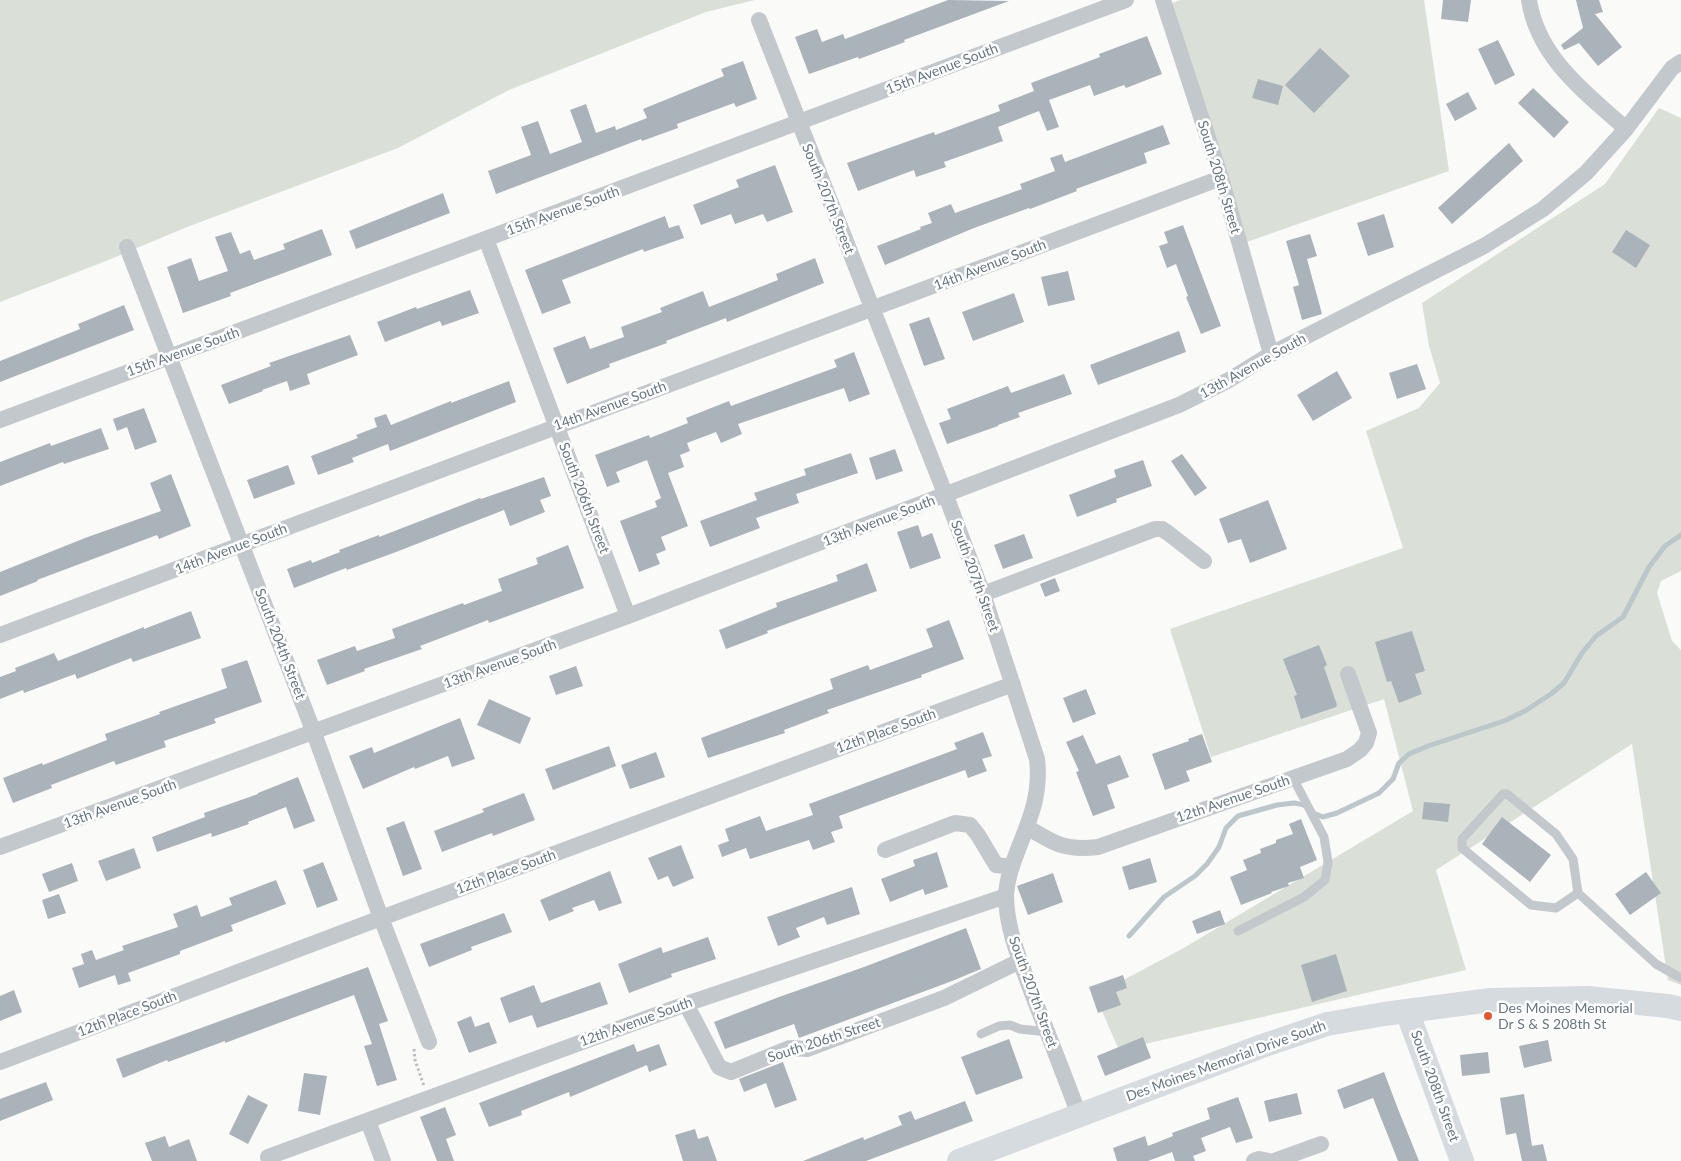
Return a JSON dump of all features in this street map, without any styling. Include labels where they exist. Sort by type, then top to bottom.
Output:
[{"type":"main road","name":"Des Moines Memorial Drive South","points":[[960,1161],[1262,1046],[1327,1024],[1491,1000],[1588,998],[1681,1009]]},
{"type":"main road","name":"South 208th Street","points":[[1407,1011],[1462,1161]]},
{"type":"street","name":"15th Avenue South","points":[[0,420],[1126,0]]},
{"type":"street","name":"South 208th Street","points":[[1163,0],[1221,178],[1271,354]]},
{"type":"street","points":[[1529,0],[1531,14],[1548,52],[1565,74],[1626,129]]},
{"type":"street","name":"South 207th Street","points":[[759,20],[983,594],[1037,759],[1039,776],[1038,794],[1012,867],[1006,896],[1011,928],[1020,961],[1079,1115]]},
{"type":"street","name":"13th Avenue South","points":[[0,847],[628,616],[1180,405],[1229,380],[1271,354],[1484,246],[1543,209],[1586,173],[1626,129],[1672,68],[1681,62]]},
{"type":"street","name":"14th Avenue South","points":[[0,635],[1221,178]]},
{"type":"street","name":"South 206th Street","points":[[486,239],[628,616]]},
{"type":"street","name":"South 204th Street","points":[[128,247],[314,733],[381,918],[426,1035]]},
{"type":"street","points":[[983,594],[1155,529],[1162,529],[1204,561]]},
{"type":"street","name":"12th Avenue South","points":[[1027,827],[1062,847],[1084,848],[1098,846],[1347,759],[1366,743],[1369,733],[1348,674]]},
{"type":"street","name":"12th Place South","points":[[0,1062],[381,918],[1013,684]]},
{"type":"street","points":[[885,850],[955,823],[970,825],[996,865],[1012,867]]},
{"type":"street","name":"12th Avenue South","points":[[268,1157],[686,1004],[1006,896]]},
{"type":"street","name":"South 206th Street","points":[[686,1004],[719,1067],[731,1072],[790,1048],[806,1049],[944,998],[1020,961]]},
{"type":"street","points":[[368,1121],[383,1161]]},
{"type":"street","points":[[1274,1161],[1321,1144]]},
{"type":"street","points":[[1254,1161],[1258,1159],[1269,1161]]},
{"type":"lane","points":[[1238,931],[1304,897],[1325,880],[1328,862],[1324,837],[1293,778]]},
{"type":"lane","points":[[1578,893],[1556,908],[1531,905],[1462,848],[1462,839],[1503,794],[1507,794],[1556,834],[1573,859],[1578,893],[1656,964],[1681,978]]},
{"type":"lane","points":[[981,1034],[999,1026],[1010,1025],[1020,1029],[1047,1032]]},
{"type":"path","points":[[426,1035],[414,1044],[415,1060],[428,1098]]},
{"type":"shaded area","points":[[0,0],[755,0],[706,12],[509,90],[398,148],[187,227],[0,302]]},
{"type":"shaded area","points":[[1180,0],[1424,0],[1449,171],[1241,244],[1165,6]]},
{"type":"shaded area","points":[[1659,108],[1681,118],[1681,571],[1661,581],[1657,593],[1672,641],[1681,650],[1681,985],[1668,980],[1632,744],[1436,870],[1466,970],[1119,1050],[1095,995],[1182,949],[1413,811],[1384,699],[1211,757],[1170,629],[1403,548],[1366,431],[1419,408],[1440,383],[1429,346],[1422,303],[1605,184]]},
{"type":"building","points":[[948,0],[1009,1],[859,59],[858,57],[809,74],[795,37],[817,29],[822,42],[843,34],[845,39]]},
{"type":"building","points":[[1443,0],[1471,0],[1468,22],[1441,19]]},
{"type":"building","points":[[1576,0],[1599,0],[1603,12],[1595,14],[1622,47],[1598,66],[1579,43],[1564,50],[1561,45],[1583,28]]},
{"type":"building","points":[[1147,36],[1162,74],[1126,88],[1124,85],[1094,96],[1090,85],[1049,100],[1059,127],[1047,131],[1039,111],[998,127],[1003,141],[944,162],[946,167],[916,177],[914,170],[858,191],[847,163],[934,132],[935,135],[1000,111],[998,105],[1034,91],[1031,83],[1100,57],[1099,54]]},
{"type":"building","points":[[1498,40],[1515,75],[1495,85],[1478,49]]},
{"type":"building","points":[[1320,48],[1350,76],[1314,113],[1285,85]]},
{"type":"building","points":[[743,61],[757,99],[736,107],[734,103],[677,124],[678,128],[642,141],[641,139],[496,194],[488,171],[531,155],[521,127],[538,121],[550,154],[582,142],[570,110],[586,104],[596,133],[615,126],[616,130],[647,118],[643,109],[724,76],[721,69]]},
{"type":"building","points":[[1258,79],[1283,86],[1278,105],[1252,98]]},
{"type":"building","points":[[1533,88],[1569,122],[1554,138],[1518,103]]},
{"type":"building","points":[[1468,92],[1477,109],[1455,121],[1446,104]]},
{"type":"building","points":[[1163,125],[1170,144],[1144,153],[1147,163],[1076,189],[1077,191],[1030,209],[974,228],[885,265],[877,246],[932,223],[928,213],[951,204],[955,213],[1022,189],[1020,184],[1055,171],[1050,158],[1062,154],[1065,162]]},
{"type":"building","points":[[1509,143],[1523,161],[1452,224],[1438,208]]},
{"type":"building","points":[[775,165],[793,212],[767,222],[763,214],[735,224],[731,214],[701,225],[693,205],[739,187],[736,180]]},
{"type":"building","points":[[443,193],[450,213],[356,249],[349,231]]},
{"type":"building","points":[[1384,214],[1394,247],[1368,256],[1357,223]]},
{"type":"building","points":[[665,216],[669,228],[679,225],[684,238],[644,252],[643,249],[562,280],[571,303],[542,314],[525,270]]},
{"type":"building","points":[[1183,225],[1221,326],[1201,334],[1186,297],[1188,296],[1176,264],[1167,268],[1159,246],[1168,243],[1164,232]]},
{"type":"building","points":[[322,229],[332,255],[230,293],[231,296],[183,313],[167,267],[191,258],[199,281],[228,271],[215,237],[231,232],[240,254],[250,250],[254,260],[285,249],[283,244]]},
{"type":"building","points":[[1626,230],[1650,245],[1636,268],[1612,252]]},
{"type":"building","points":[[1310,234],[1317,256],[1307,259],[1322,314],[1302,320],[1293,287],[1299,285],[1286,241]]},
{"type":"building","points":[[815,258],[824,283],[727,322],[726,318],[666,341],[667,343],[609,364],[610,367],[567,384],[553,348],[585,336],[590,349],[624,337],[621,327],[662,312],[660,308],[703,291],[709,307],[778,280],[776,274]]},
{"type":"building","points":[[1068,271],[1075,300],[1048,306],[1041,277]]},
{"type":"building","points":[[470,290],[479,313],[442,326],[440,321],[385,342],[377,322]]},
{"type":"building","points":[[1014,293],[1024,322],[973,341],[962,312]]},
{"type":"building","points":[[124,305],[134,330],[0,382],[0,361],[80,329],[78,324]]},
{"type":"building","points":[[929,317],[945,359],[924,366],[909,324]]},
{"type":"building","points":[[1179,331],[1186,352],[1098,385],[1090,365]]},
{"type":"building","points":[[350,335],[358,355],[307,374],[310,384],[290,391],[287,381],[229,404],[221,385],[271,366],[269,363]]},
{"type":"building","points":[[854,352],[870,394],[849,402],[844,388],[738,424],[742,434],[721,443],[716,432],[687,443],[690,451],[680,455],[684,467],[668,473],[688,526],[661,537],[666,550],[656,554],[660,564],[639,572],[620,521],[657,507],[655,501],[661,498],[647,460],[616,472],[620,482],[607,487],[595,455],[649,435],[650,438],[688,423],[686,418],[729,401],[731,406],[837,367],[834,360]]},
{"type":"building","points":[[1417,364],[1426,389],[1397,399],[1389,373]]},
{"type":"building","points":[[1337,371],[1352,398],[1313,421],[1297,395]]},
{"type":"building","points":[[1064,374],[1072,394],[1018,413],[1020,417],[947,444],[939,423],[951,419],[947,409],[1008,386],[1011,393]]},
{"type":"building","points":[[509,381],[516,402],[390,451],[388,444],[352,458],[354,462],[318,475],[311,456],[358,438],[356,435],[377,427],[374,418],[386,414],[391,425],[451,401],[451,403]]},
{"type":"building","points":[[144,408],[157,442],[135,450],[127,427],[117,431],[113,419]]},
{"type":"building","points":[[101,428],[109,449],[64,464],[63,462],[0,486],[0,462],[50,443],[51,446]]},
{"type":"building","points":[[895,449],[903,471],[876,480],[869,458]]},
{"type":"building","points":[[851,453],[858,473],[796,494],[799,503],[756,518],[760,528],[710,547],[700,521],[757,500],[754,493],[806,475],[804,469]]},
{"type":"building","points":[[1182,454],[1207,488],[1195,496],[1171,461]]},
{"type":"building","points":[[1143,460],[1152,486],[1116,499],[1117,502],[1077,517],[1069,495],[1116,477],[1114,470]]},
{"type":"building","points":[[288,465],[295,484],[254,499],[247,480]]},
{"type":"building","points":[[171,474],[191,526],[159,539],[157,535],[37,580],[0,596],[0,572],[85,538],[161,511],[150,483]]},
{"type":"building","points":[[544,477],[551,496],[540,500],[545,512],[510,526],[504,510],[396,552],[347,570],[346,568],[294,588],[287,569],[311,560],[312,563],[340,552],[339,550],[379,535],[379,537],[480,498]]},
{"type":"building","points":[[1268,500],[1287,549],[1250,563],[1241,539],[1228,543],[1219,519]]},
{"type":"building","points":[[918,525],[922,537],[932,533],[941,558],[910,569],[897,532]]},
{"type":"building","points":[[1024,534],[1033,558],[1003,569],[994,545]]},
{"type":"building","points":[[568,545],[584,588],[489,623],[488,620],[420,646],[422,649],[364,669],[365,671],[327,685],[317,660],[355,646],[357,651],[395,638],[392,629],[502,591],[498,579],[538,564],[536,558]]},
{"type":"building","points":[[867,563],[877,591],[767,631],[768,633],[726,649],[719,630],[777,607],[776,603],[838,581],[836,575]]},
{"type":"building","points":[[1055,578],[1060,591],[1045,597],[1040,584]]},
{"type":"building","points":[[191,611],[201,638],[133,662],[131,658],[77,679],[75,674],[24,693],[23,690],[0,699],[0,677],[16,671],[15,668],[54,653],[58,661],[144,627],[144,629]]},
{"type":"building","points":[[949,620],[964,659],[921,675],[922,677],[827,710],[829,713],[784,730],[785,733],[708,758],[701,738],[833,689],[830,679],[868,665],[870,670],[933,647],[926,629]]},
{"type":"building","points":[[1412,631],[1425,671],[1415,674],[1422,694],[1399,703],[1391,681],[1387,682],[1375,642]]},
{"type":"building","points":[[1319,645],[1327,665],[1324,667],[1337,705],[1336,707],[1301,719],[1294,696],[1297,695],[1283,659]]},
{"type":"building","points":[[247,660],[262,702],[214,719],[216,723],[164,741],[166,747],[116,765],[114,761],[51,785],[52,788],[13,803],[3,778],[42,763],[43,765],[107,740],[105,734],[160,714],[159,712],[227,688],[221,669]]},
{"type":"building","points":[[576,666],[583,686],[556,695],[549,676]]},
{"type":"building","points":[[1086,689],[1096,714],[1073,723],[1063,698]]},
{"type":"building","points":[[489,699],[531,718],[520,744],[477,725]]},
{"type":"building","points":[[460,718],[475,759],[452,767],[448,756],[415,769],[414,767],[363,789],[349,756],[372,747],[374,753]]},
{"type":"building","points":[[983,732],[992,756],[982,759],[987,771],[968,778],[965,770],[839,816],[843,828],[831,832],[835,842],[813,850],[809,840],[750,859],[746,848],[722,857],[718,845],[729,841],[725,829],[760,816],[766,831],[813,815],[809,804],[957,749],[954,743]]},
{"type":"building","points":[[1202,734],[1212,762],[1186,771],[1190,781],[1165,790],[1152,754],[1189,741],[1188,739]]},
{"type":"building","points":[[1083,735],[1096,764],[1120,755],[1129,777],[1107,785],[1115,808],[1093,816],[1076,772],[1079,771],[1066,742]]},
{"type":"building","points":[[609,746],[616,766],[553,790],[545,769]]},
{"type":"building","points":[[656,752],[665,777],[630,789],[621,765]]},
{"type":"building","points":[[298,777],[315,821],[294,829],[286,807],[248,822],[249,824],[212,837],[211,833],[157,852],[152,837],[205,817],[204,813],[258,794]]},
{"type":"building","points":[[524,793],[535,820],[493,836],[492,833],[442,852],[434,831],[484,812],[482,809]]},
{"type":"building","points":[[1424,802],[1450,804],[1448,822],[1422,819]]},
{"type":"building","points":[[1502,817],[1551,855],[1530,882],[1482,844]]},
{"type":"building","points":[[1301,819],[1317,860],[1300,867],[1304,878],[1288,883],[1289,886],[1241,905],[1230,877],[1247,870],[1243,860],[1261,853],[1260,849],[1276,843],[1276,840],[1293,834],[1289,824]]},
{"type":"building","points":[[404,821],[422,869],[403,876],[386,828]]},
{"type":"building","points":[[681,845],[694,878],[673,887],[668,876],[658,880],[648,858]]},
{"type":"building","points":[[134,848],[141,868],[106,881],[98,861]]},
{"type":"building","points":[[937,852],[948,887],[925,895],[923,889],[890,902],[881,879],[915,866],[913,860]]},
{"type":"building","points":[[1150,858],[1157,882],[1129,890],[1122,867]]},
{"type":"building","points":[[323,862],[338,900],[317,908],[303,870]]},
{"type":"building","points":[[72,863],[78,881],[49,892],[42,874]]},
{"type":"building","points":[[610,871],[622,903],[599,911],[594,900],[572,908],[574,911],[549,921],[540,900]]},
{"type":"building","points":[[1646,872],[1661,893],[1630,915],[1615,894]]},
{"type":"building","points":[[1053,873],[1063,902],[1028,915],[1017,886]]},
{"type":"building","points":[[276,880],[286,904],[231,925],[233,931],[180,951],[180,954],[128,973],[131,981],[118,985],[115,975],[79,988],[72,968],[84,964],[81,954],[92,950],[96,960],[124,950],[122,946],[178,927],[173,914],[197,905],[201,917],[232,905],[229,898]]},
{"type":"building","points":[[852,887],[860,914],[827,925],[824,917],[796,928],[800,937],[778,946],[767,917]]},
{"type":"building","points":[[59,894],[66,913],[48,919],[42,900]]},
{"type":"building","points":[[1220,910],[1225,924],[1197,934],[1192,921]]},
{"type":"building","points":[[504,913],[512,932],[471,947],[472,950],[429,967],[420,944]]},
{"type":"building","points":[[966,928],[981,969],[799,1038],[794,1024],[725,1049],[714,1022]]},
{"type":"building","points":[[708,937],[716,959],[671,974],[672,977],[629,993],[618,964],[661,947],[663,953]]},
{"type":"building","points":[[1336,954],[1347,991],[1312,1002],[1301,965]]},
{"type":"building","points":[[368,967],[388,1021],[379,1024],[397,1080],[377,1086],[364,1046],[372,1044],[354,995],[225,1043],[225,1041],[168,1062],[167,1060],[123,1078],[116,1059]]},
{"type":"building","points":[[1123,975],[1127,988],[1116,992],[1121,1005],[1098,1013],[1089,987]]},
{"type":"building","points":[[600,982],[608,1004],[537,1028],[532,1015],[509,1023],[500,998],[534,985],[541,1003]]},
{"type":"building","points":[[14,990],[22,1012],[0,1021],[0,996]]},
{"type":"building","points":[[471,1016],[475,1027],[489,1022],[497,1043],[469,1053],[457,1022]]},
{"type":"building","points":[[1143,1037],[1151,1058],[1105,1076],[1097,1056]]},
{"type":"building","points":[[1009,1039],[1023,1078],[976,1095],[961,1057]]},
{"type":"building","points":[[1548,1040],[1552,1061],[1524,1068],[1519,1046]]},
{"type":"building","points":[[634,1044],[637,1052],[659,1044],[667,1065],[649,1072],[647,1065],[570,1097],[569,1092],[521,1111],[522,1115],[489,1127],[479,1103]]},
{"type":"building","points":[[1488,1052],[1490,1073],[1462,1076],[1460,1055]]},
{"type":"building","points":[[783,1062],[797,1100],[775,1108],[766,1083],[744,1092],[739,1079]]},
{"type":"building","points":[[1384,1072],[1419,1161],[1398,1161],[1373,1098],[1344,1109],[1337,1090]]},
{"type":"building","points":[[304,1073],[327,1076],[320,1115],[298,1111]]},
{"type":"building","points":[[46,1082],[53,1100],[0,1121],[0,1099]]},
{"type":"building","points":[[1297,1093],[1302,1114],[1269,1122],[1264,1101]]},
{"type":"building","points":[[1524,1094],[1532,1146],[1543,1144],[1547,1161],[1522,1161],[1516,1133],[1506,1135],[1500,1098]]},
{"type":"building","points":[[248,1095],[268,1105],[248,1144],[229,1134]]},
{"type":"building","points":[[1238,1097],[1253,1138],[1236,1143],[1230,1127],[1201,1138],[1206,1151],[1193,1156],[1195,1161],[1175,1161],[1172,1152],[1148,1161],[1117,1161],[1113,1148],[1145,1136],[1148,1146],[1173,1136],[1172,1133],[1210,1119],[1207,1108]]},
{"type":"building","points":[[965,1101],[973,1121],[866,1161],[803,1161],[863,1137],[864,1140],[902,1125],[898,1116],[911,1111],[915,1120]]},
{"type":"building","points":[[445,1107],[456,1135],[446,1139],[454,1161],[437,1161],[420,1117]]},
{"type":"building","points":[[695,1129],[698,1139],[708,1136],[717,1161],[683,1161],[675,1135]]},
{"type":"building","points":[[165,1136],[169,1147],[189,1139],[197,1161],[152,1161],[145,1143]]},
{"type":"waterway","points":[[1129,936],[1164,897],[1195,876],[1207,864],[1219,847],[1226,828],[1238,816],[1277,805],[1294,803],[1304,805],[1311,812],[1323,817],[1337,813],[1379,793],[1393,779],[1399,763],[1409,754],[1504,721],[1525,711],[1551,694],[1564,683],[1582,653],[1596,636],[1623,617],[1649,567],[1665,546],[1681,535]]},
{"type":"place","name":"Des Moines Memorial Dr S & S 208th St","points":[[1488,1016]]}]
